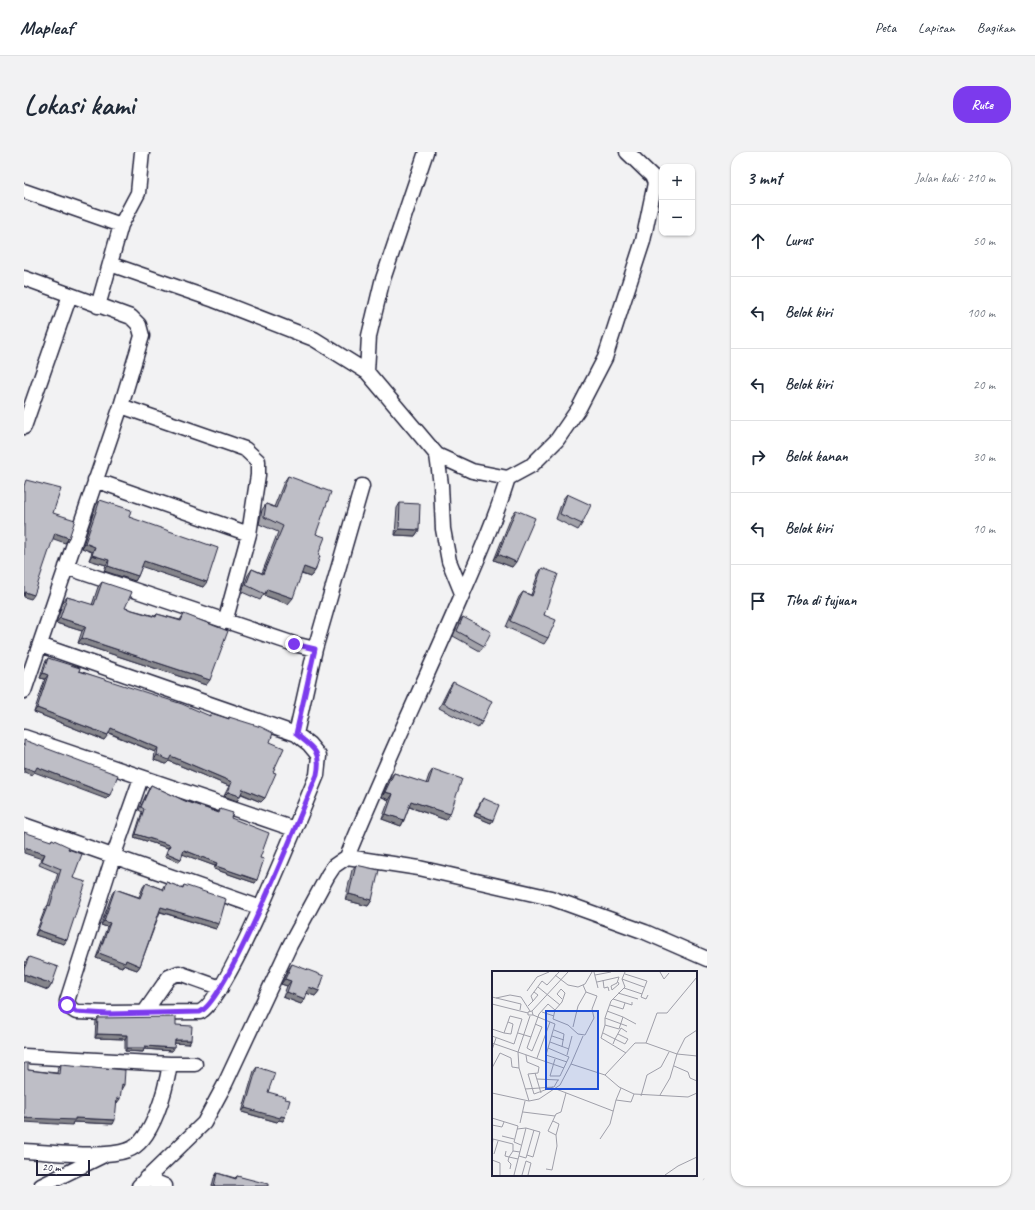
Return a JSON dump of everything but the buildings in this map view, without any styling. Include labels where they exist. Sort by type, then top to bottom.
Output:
[{"type":"street","points":[[98,306],[121,225],[138,194],[142,152]]},
{"type":"street","points":[[367,372],[369,336],[382,282],[426,152]]},
{"type":"street","points":[[110,264],[214,300],[314,339],[367,372],[437,455],[472,471],[508,478],[532,465],[557,440],[579,408],[605,358],[624,306],[643,241],[655,183],[652,176],[627,152]]},
{"type":"street","points":[[24,190],[121,225]]},
{"type":"street","points":[[24,278],[131,317],[139,324],[142,336],[121,406],[24,691]]},
{"type":"street","points":[[24,427],[70,295]]},
{"type":"street","points":[[121,406],[245,449],[258,461],[259,466],[249,534],[225,622]]},
{"type":"street","points":[[437,455],[448,561],[462,594]]},
{"type":"street","points":[[142,1182],[204,1123],[225,1084],[290,945],[334,866],[347,857],[385,764],[497,513],[508,478]]},
{"type":"street","points":[[95,480],[249,534]]},
{"type":"street","points":[[296,734],[315,649],[362,486]]},
{"type":"street","points":[[66,567],[225,622],[294,644],[315,649]]},
{"type":"street","points":[[40,645],[296,734],[315,750],[319,756],[317,775],[261,908],[221,988],[210,1004],[200,1012],[76,1012],[67,1005],[66,1001],[113,857],[141,778]]},
{"type":"street","points":[[24,737],[294,829]]},
{"type":"street","points":[[24,825],[261,908]]},
{"type":"street","points":[[347,857],[419,868],[551,898],[645,932],[707,959]]},
{"type":"street","points":[[144,1013],[169,976],[175,973],[179,973],[221,988]]},
{"type":"street","points":[[24,1056],[195,1064]]},
{"type":"street","points":[[24,1151],[106,1154],[129,1150],[141,1140],[153,1124],[168,1076],[170,1064]]},
{"type":"street","points":[[41,1186],[106,1154]]},
{"type":"street","points":[[142,1182],[165,1186]]},
{"type":"route","points":[[67,1005],[76,1012],[108,1014],[200,1012],[206,1009],[221,988],[261,908],[317,775],[319,756],[309,744],[296,734],[315,649],[294,644]]}]
